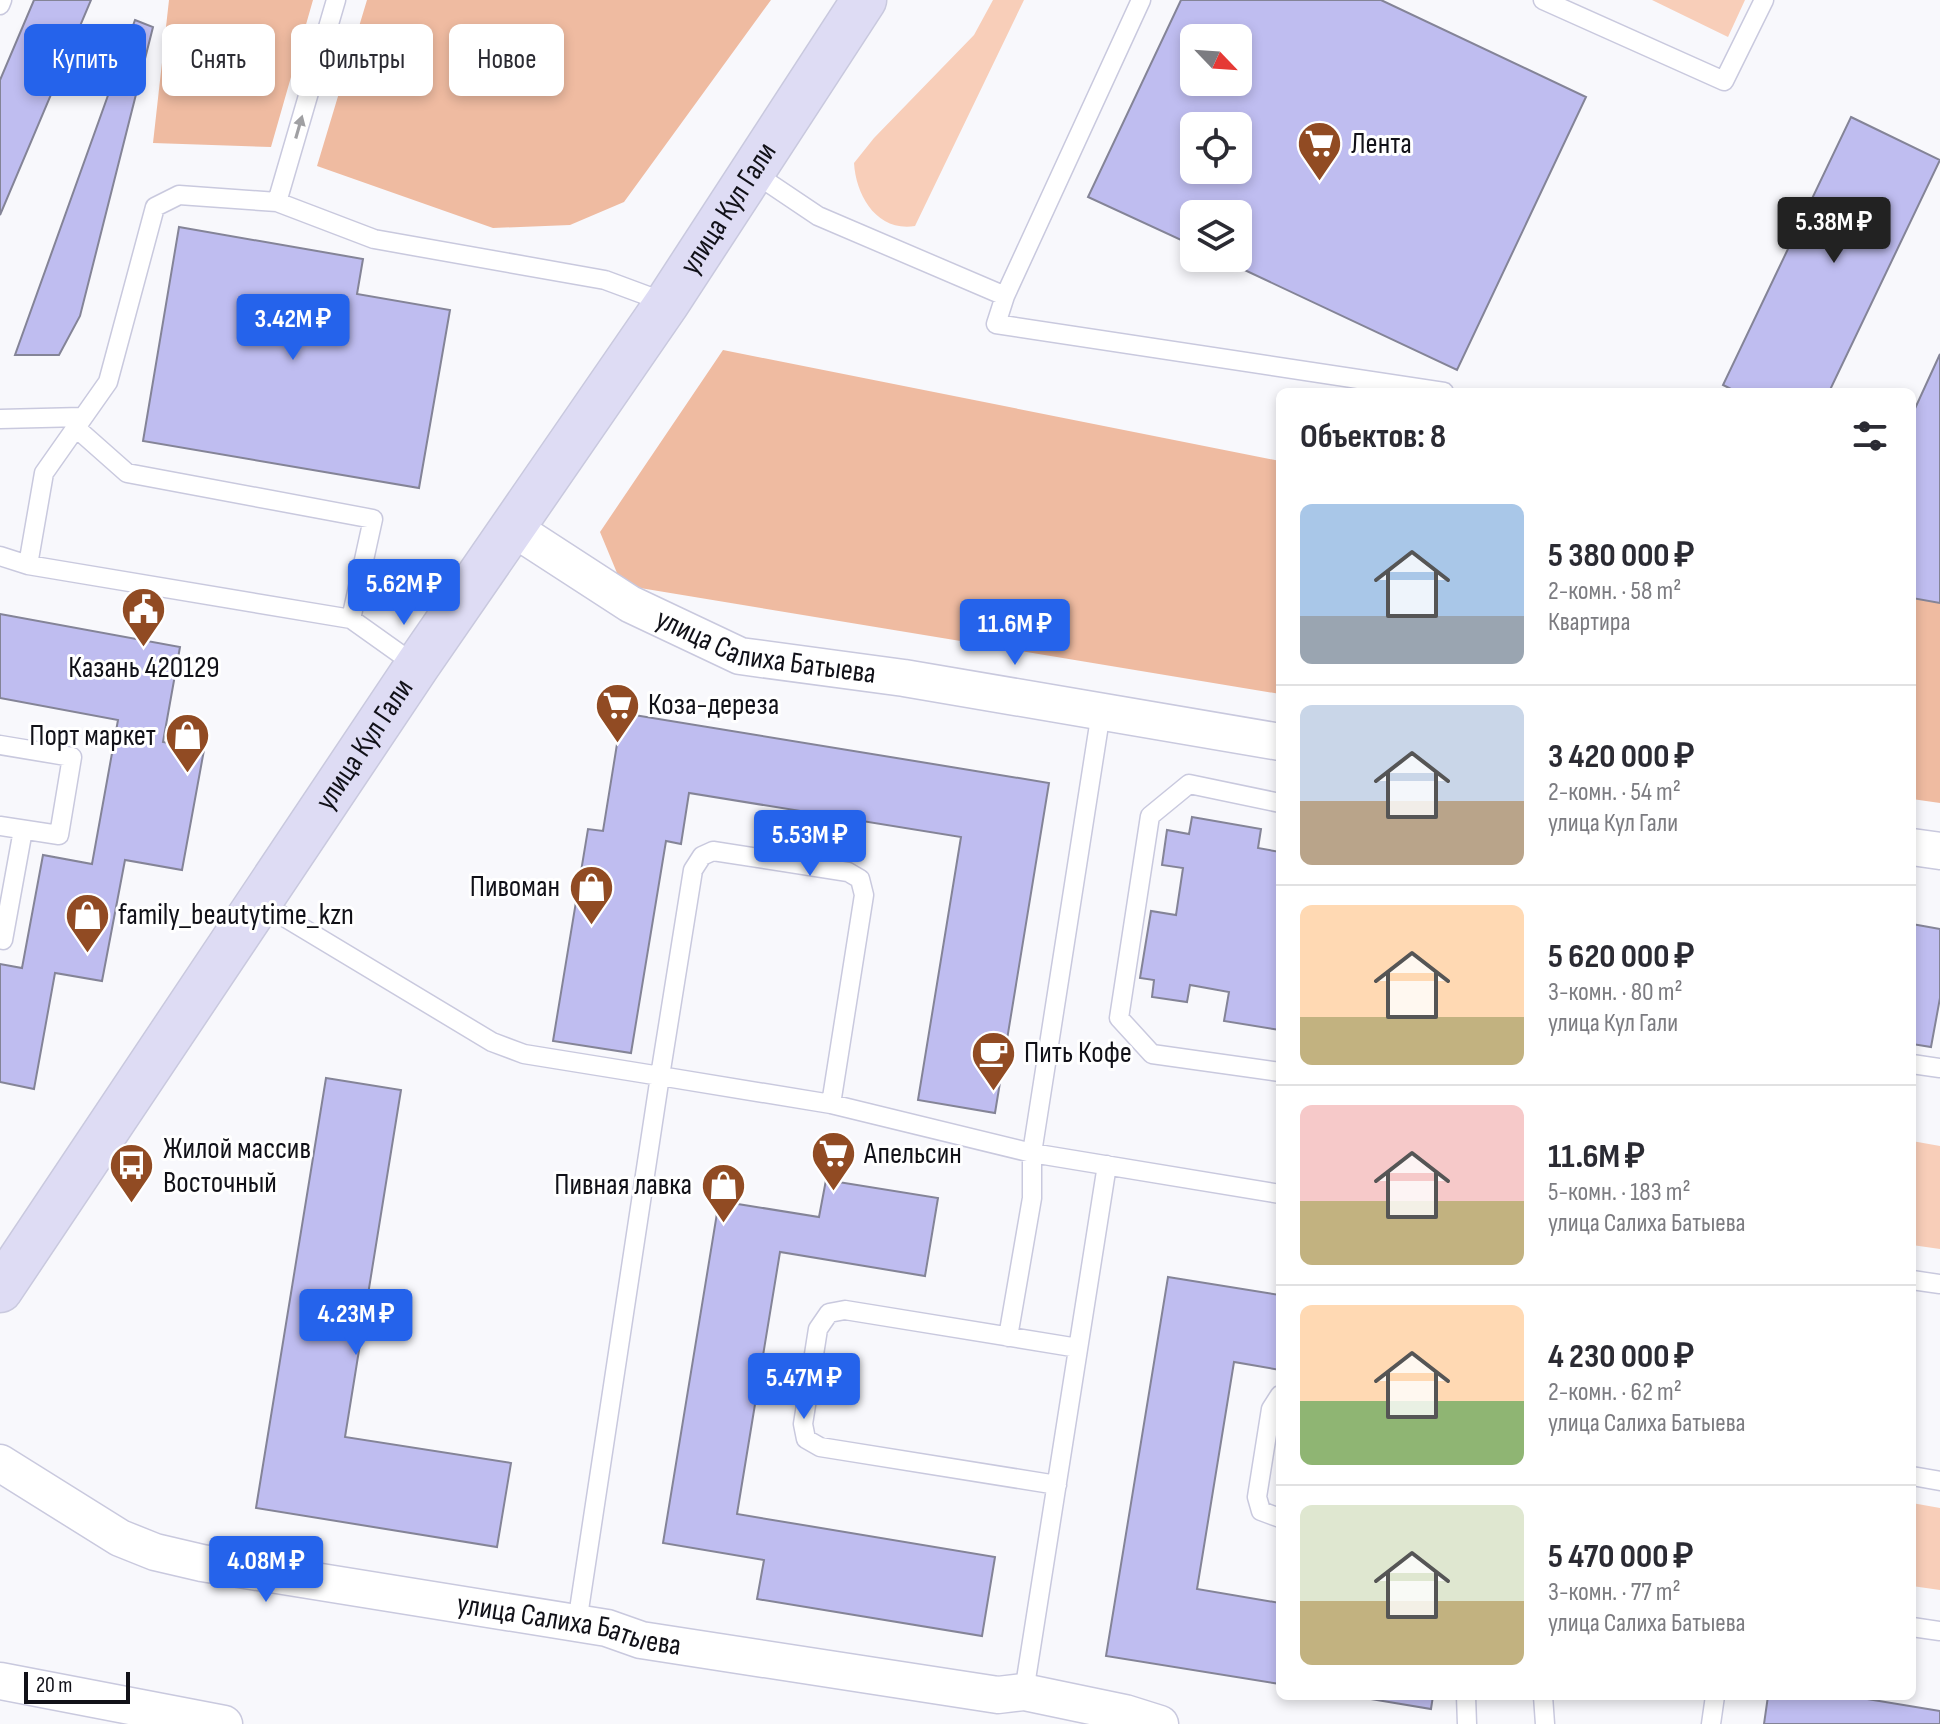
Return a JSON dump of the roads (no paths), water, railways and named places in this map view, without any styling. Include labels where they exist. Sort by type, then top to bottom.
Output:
[{"type":"street","name":"улица Кул Гали","points":[[0,1290],[24,1243],[261,903],[417,666],[667,303],[864,0]]},
{"type":"street","name":"улица Салиха Батыева","points":[[513,528],[630,604],[740,656],[904,678],[1276,741]]},
{"type":"street","points":[[1916,848],[1940,851]]},
{"type":"street","name":"улица Салиха Батыева","points":[[0,1463],[120,1538],[155,1552],[202,1563],[607,1628],[641,1640],[998,1695],[1024,1692],[1125,1713],[1160,1724]]},
{"type":"street","points":[[0,1681],[224,1724]]},
{"type":"lane","points":[[277,202],[336,0]]},
{"type":"lane","points":[[1141,0],[1005,296],[996,324],[1418,388]]},
{"type":"lane","points":[[1543,0],[1724,81],[1764,0]]},
{"type":"lane","points":[[754,173],[818,216],[1005,296]]},
{"type":"lane","points":[[28,565],[44,473],[108,382],[155,207],[179,195],[277,202],[374,239],[605,280],[667,303]]},
{"type":"lane","points":[[0,419],[79,422],[127,473],[373,519],[351,619]]},
{"type":"lane","points":[[0,556],[28,565],[351,619],[417,666]]},
{"type":"lane","points":[[1008,1337],[1032,1198],[1032,1153],[1101,712]]},
{"type":"lane","points":[[0,745],[72,757],[59,835],[0,826]]},
{"type":"lane","points":[[1276,802],[1189,784],[1150,816],[1119,1018],[1152,1054],[1276,1071]]},
{"type":"lane","points":[[0,939],[3,940],[23,830]]},
{"type":"lane","points":[[577,1623],[693,870],[702,856],[713,851],[848,872],[860,879],[864,895],[831,1104]]},
{"type":"lane","points":[[261,903],[492,1042],[524,1054],[831,1104],[1032,1153],[1276,1193]]},
{"type":"lane","points":[[1916,1065],[1940,1068]]},
{"type":"lane","points":[[1024,1692],[1107,1165]]},
{"type":"lane","points":[[1916,1281],[1940,1284]]},
{"type":"lane","points":[[1057,1485],[820,1447],[806,1439],[803,1424],[818,1329],[829,1313],[845,1310],[1078,1348]]},
{"type":"lane","points":[[1276,1401],[1271,1409],[1257,1497],[1261,1511],[1276,1517]]},
{"type":"lane","points":[[1916,1477],[1940,1481]]},
{"type":"lane","points":[[1916,1628],[1940,1631]]},
{"type":"lane","points":[[1466,1700],[1467,1724]]},
{"type":"lane","points":[[1543,1700],[1545,1724]]},
{"type":"lane","points":[[1711,1724],[1714,1700]]},
{"type":"place","name":"Лента","points":[[1320,183]]},
{"type":"place","name":"Казань 420129","points":[[144,649]]},
{"type":"place","name":"Коза-дереза","points":[[617,744]]},
{"type":"place","name":"Порт маркет","points":[[187,775]]},
{"type":"place","name":"Пивоман","points":[[591,926]]},
{"type":"place","name":"family_beautytime_kzn","points":[[87,954]]},
{"type":"place","name":"Пить Кофе","points":[[993,1092]]},
{"type":"place","name":"Апельсин","points":[[833,1193]]},
{"type":"place","name":"Жилой массив Восточный","points":[[132,1205]]},
{"type":"place","name":"Пивная лавка","points":[[723,1224]]}]
